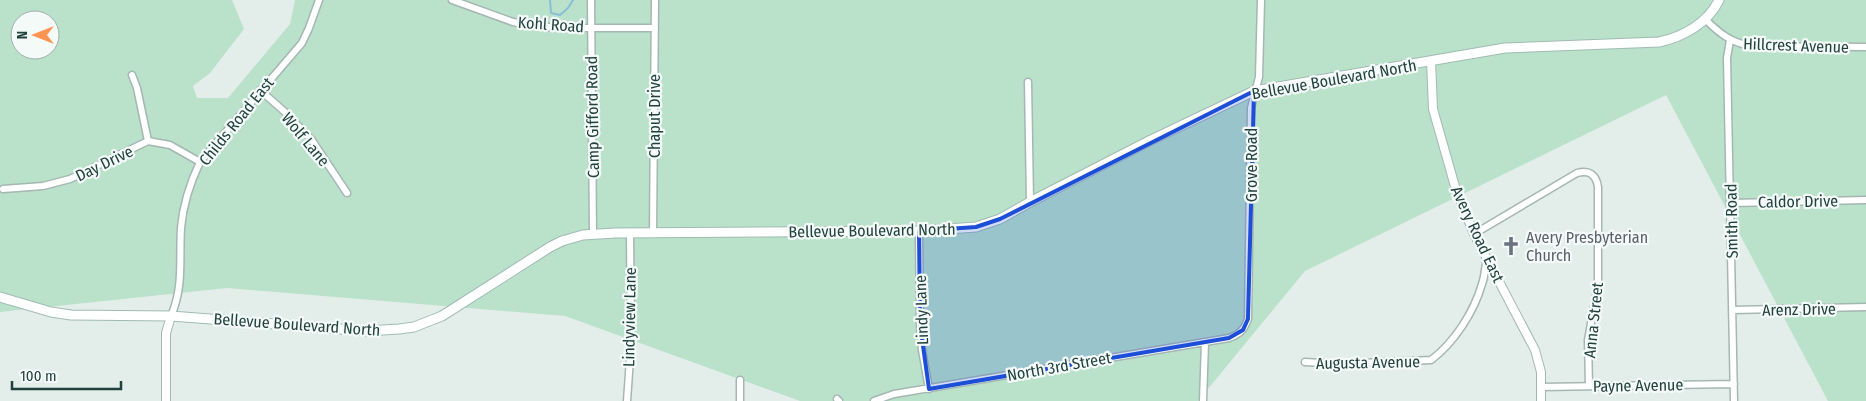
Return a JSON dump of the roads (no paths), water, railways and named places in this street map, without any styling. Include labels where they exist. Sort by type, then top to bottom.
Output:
[{"type":"main road","name":"Bellevue Boulevard North","points":[[0,297],[51,312],[71,315],[170,316],[366,331],[414,326],[442,316],[550,247],[572,238],[593,234],[920,231],[956,230],[976,227],[1000,219],[1159,136],[1254,91],[1505,48],[1659,42],[1684,34],[1705,19],[1719,0]]},
{"type":"street","name":"Childs Road East","points":[[166,401],[166,333],[170,316],[177,302],[180,286],[181,230],[190,182],[200,162],[302,42],[310,28],[319,0]]},
{"type":"street","name":"Kohl Road","points":[[452,0],[513,22],[528,25],[654,28]]},
{"type":"street","name":"Camp Gifford Road","points":[[591,0],[593,234]]},
{"type":"street","name":"Chaput Drive","points":[[653,233],[655,0]]},
{"type":"street","name":"Grove Road","points":[[1243,330],[1248,319],[1251,108],[1259,77],[1261,0]]},
{"type":"street","name":"Hillcrest Avenue","points":[[1705,19],[1730,40],[1750,46],[1866,48]]},
{"type":"street","name":"Smith Road","points":[[1730,40],[1727,58],[1734,401]]},
{"type":"street","name":"Avery Road East","points":[[1431,61],[1432,100],[1437,127],[1456,190],[1474,234],[1535,350],[1541,372],[1541,401]]},
{"type":"street","points":[[132,75],[138,88],[148,141]]},
{"type":"street","points":[[1028,82],[1030,202]]},
{"type":"street","name":"Wolf Lane","points":[[260,90],[311,139],[347,193]]},
{"type":"street","name":"Day Drive","points":[[3,189],[43,186],[70,180],[148,141],[170,144],[200,162]]},
{"type":"street","name":"Anna Street","points":[[1474,234],[1577,173],[1593,174],[1598,187],[1598,285],[1588,340],[1589,386]]},
{"type":"street","name":"Caldor Drive","points":[[1730,202],[1866,200]]},
{"type":"street","name":"Lindy Lane","points":[[920,231],[920,324],[922,350],[929,389]]},
{"type":"street","name":"Lindyview Lane","points":[[627,401],[631,345],[630,233]]},
{"type":"street","name":"Augusta Avenue","points":[[1305,362],[1339,364],[1431,360],[1460,329],[1471,310],[1482,284],[1487,258]]},
{"type":"street","name":"Arenz Drive","points":[[1732,310],[1866,307]]},
{"type":"street","name":"North 3rd Street","points":[[874,401],[894,394],[1229,338],[1243,330]]},
{"type":"street","points":[[1203,401],[1205,342]]},
{"type":"street","points":[[740,380],[740,401]]},
{"type":"street","name":"Payne Avenue","points":[[1541,387],[1734,384]]},
{"type":"waterway","points":[[550,0],[551,13],[560,15],[573,0]]},
{"type":"place","name":"Avery Presbyterian Church","points":[[1511,246]]}]
